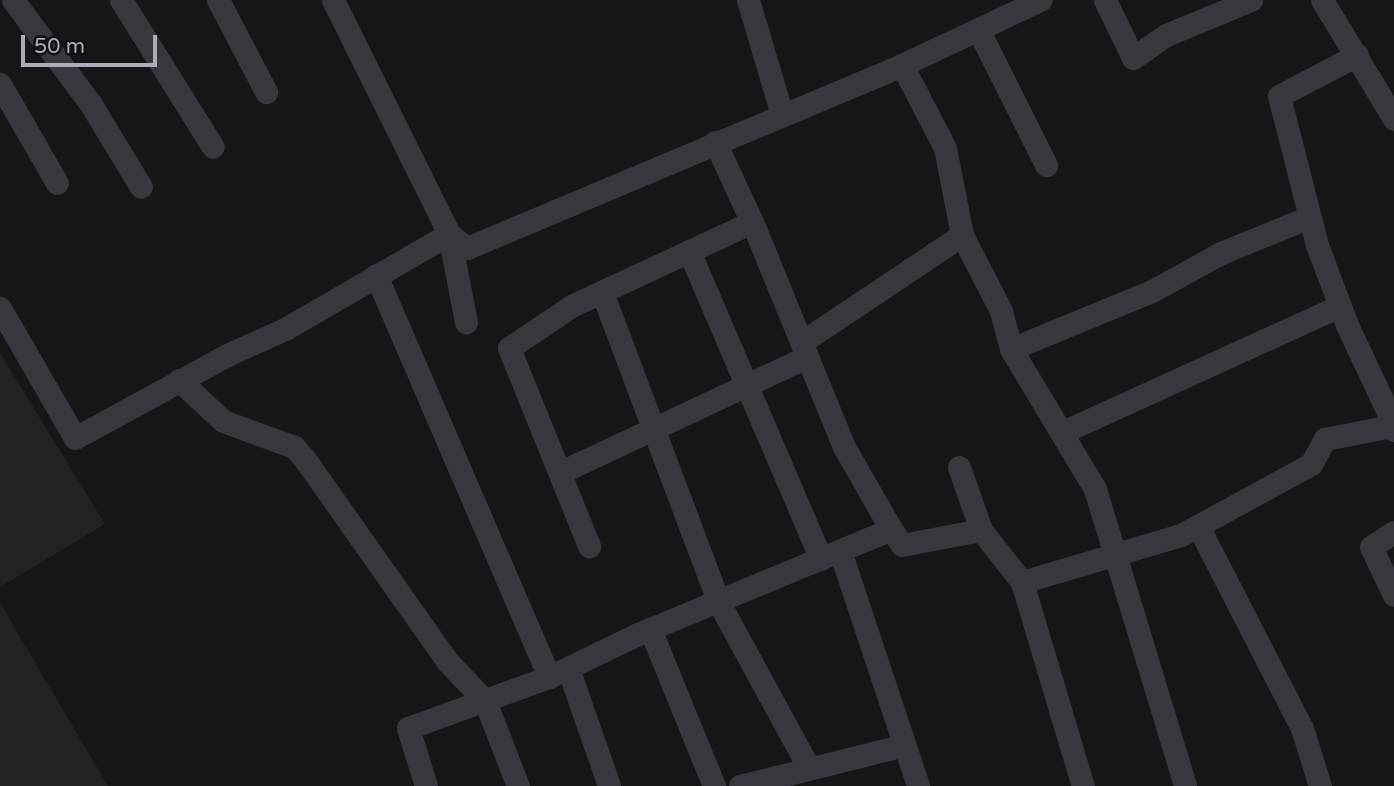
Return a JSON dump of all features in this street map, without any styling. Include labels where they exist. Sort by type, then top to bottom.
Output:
[{"type":"street","points":[[13,0],[90,103],[141,187]]},
{"type":"street","points":[[121,0],[213,147]]},
{"type":"street","points":[[218,0],[266,92]]},
{"type":"street","points":[[333,0],[449,234],[466,322]]},
{"type":"street","points":[[748,0],[782,115]]},
{"type":"street","points":[[449,234],[467,248],[902,65],[1040,0]]},
{"type":"street","points":[[1105,0],[1133,58],[1166,35],[1251,0]]},
{"type":"street","points":[[1322,0],[1394,119]]},
{"type":"street","points":[[979,31],[1046,165]]},
{"type":"street","points":[[1022,582],[1112,557],[1198,526],[1311,464],[1325,439],[1393,427],[1339,306],[1309,217],[1279,96],[1357,55]]},
{"type":"street","points":[[902,65],[945,148],[962,235],[1001,311],[1011,349],[1095,489],[1112,557],[1185,786]]},
{"type":"street","points":[[0,84],[57,183]]},
{"type":"street","points":[[715,142],[752,222],[844,447],[891,529],[902,545],[981,530]]},
{"type":"street","points":[[1011,349],[1152,291],[1221,253],[1309,217]]},
{"type":"street","points":[[589,546],[509,348],[573,305],[752,222]]},
{"type":"street","points":[[0,308],[75,438],[179,380],[285,329],[449,234]]},
{"type":"street","points":[[561,472],[744,384],[804,350],[962,235]]},
{"type":"street","points":[[689,251],[744,384],[830,555],[918,786]]},
{"type":"street","points":[[376,275],[609,786]]},
{"type":"street","points":[[602,292],[719,603],[809,768]]},
{"type":"street","points":[[1063,432],[1339,306]]},
{"type":"street","points":[[179,380],[223,421],[294,447],[448,662],[485,701],[518,786]]},
{"type":"street","points":[[959,467],[981,530],[1022,582],[1083,786]]},
{"type":"street","points":[[1198,526],[1302,727],[1320,786]]},
{"type":"street","points":[[426,786],[408,729],[559,673],[650,629],[719,603],[891,529]]},
{"type":"street","points":[[1394,532],[1371,548],[1394,595]]},
{"type":"street","points":[[650,629],[714,786]]},
{"type":"street","points":[[740,786],[904,745]]},
{"type":"shaded area","points":[[0,353],[105,524],[0,587]]},
{"type":"shaded area","points":[[0,603],[108,786],[0,786]]}]
